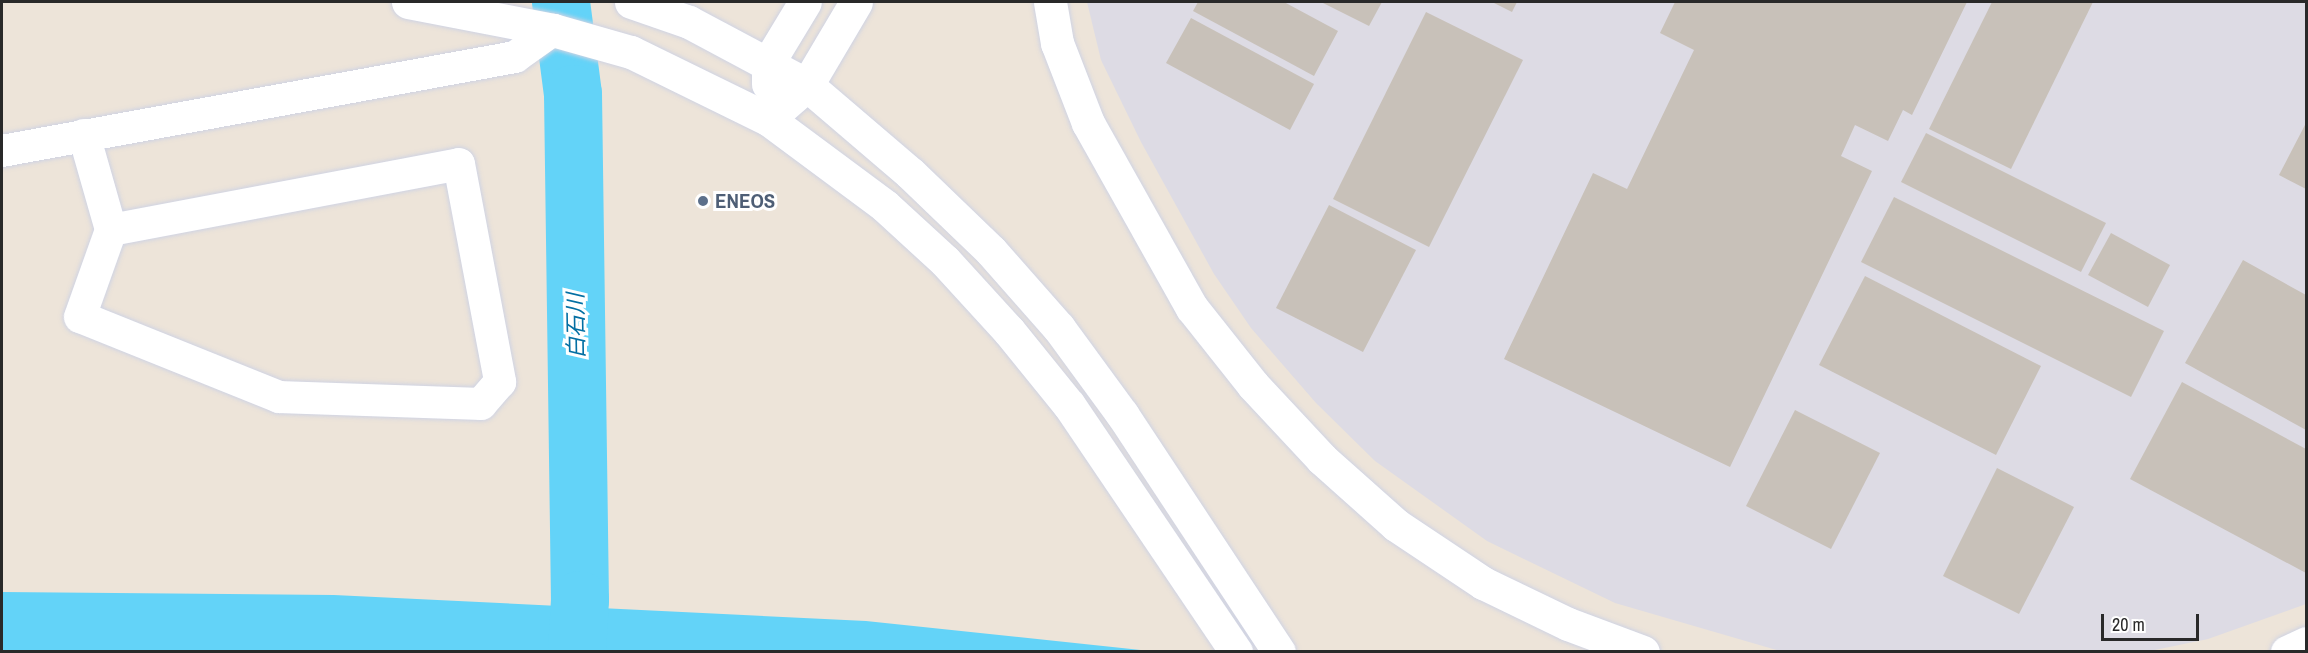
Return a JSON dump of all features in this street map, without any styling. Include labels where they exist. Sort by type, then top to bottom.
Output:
[{"type":"street","points":[[408,2],[553,30],[632,52],[768,119],[885,206],[945,261],[1009,331],[1068,405],[1230,642]]},
{"type":"street","points":[[632,2],[688,22],[807,86],[910,173],[991,250],[1059,328],[1122,414],[1274,644]]},
{"type":"street","points":[[768,119],[768,63],[805,2]]},
{"type":"street","points":[[768,119],[807,86],[856,2]]},
{"type":"street","points":[[1050,2],[1057,43],[1088,123],[1192,308],[1253,385],[1322,459],[1396,525],[1483,583],[1568,624],[1643,651]]},
{"type":"street","points":[[2,151],[516,57],[553,30]]},
{"type":"street","points":[[84,135],[111,230],[80,317],[279,397],[481,404],[500,382],[459,164],[111,230]]},
{"type":"street","points":[[2287,651],[2307,643]]},
{"type":"shaded area","points":[[1087,2],[2306,2],[2306,604],[2208,639],[2150,651],[1780,651],[1615,603],[1487,541],[1375,461],[1316,403],[1251,328],[1214,274],[1141,142],[1101,60]]},
{"type":"water","points":[[2,592],[334,595],[866,621],[1150,651],[2,651]]},
{"type":"building","points":[[1198,2],[1284,2],[1338,31],[1314,76],[1193,11]]},
{"type":"building","points":[[1321,2],[1382,2],[1369,26]]},
{"type":"building","points":[[1492,2],[1517,2],[1512,12]]},
{"type":"building","points":[[1675,2],[1967,2],[1912,115],[1903,110],[1888,141],[1855,125],[1841,156],[1872,171],[1730,467],[1504,359],[1593,173],[1627,189],[1694,50],[1660,33]]},
{"type":"building","points":[[1992,2],[2093,2],[2011,169],[1929,129]]},
{"type":"building","points":[[1426,12],[1523,60],[1429,247],[1333,199]]},
{"type":"building","points":[[1191,18],[1314,84],[1290,130],[1166,63]]},
{"type":"building","points":[[2306,123],[2306,189],[2279,175]]},
{"type":"building","points":[[1926,133],[2106,223],[2081,272],[1901,182]]},
{"type":"building","points":[[1894,197],[2164,331],[2131,397],[1861,262]]},
{"type":"building","points":[[1329,205],[1416,250],[1363,352],[1276,308]]},
{"type":"building","points":[[2111,233],[2170,265],[2148,307],[2088,275]]},
{"type":"building","points":[[2243,260],[2306,295],[2306,430],[2185,363]]},
{"type":"building","points":[[1865,276],[2041,366],[1996,455],[1819,365]]},
{"type":"building","points":[[2182,382],[2306,449],[2306,573],[2130,479]]},
{"type":"building","points":[[1795,410],[1880,453],[1831,549],[1746,506]]},
{"type":"building","points":[[1997,468],[2074,507],[2019,614],[1943,576]]},
{"type":"waterway","name":"白石川","points":[[561,2],[573,94],[580,600],[577,652]]},
{"type":"place","name":"ENEOS","points":[[703,201]]}]
